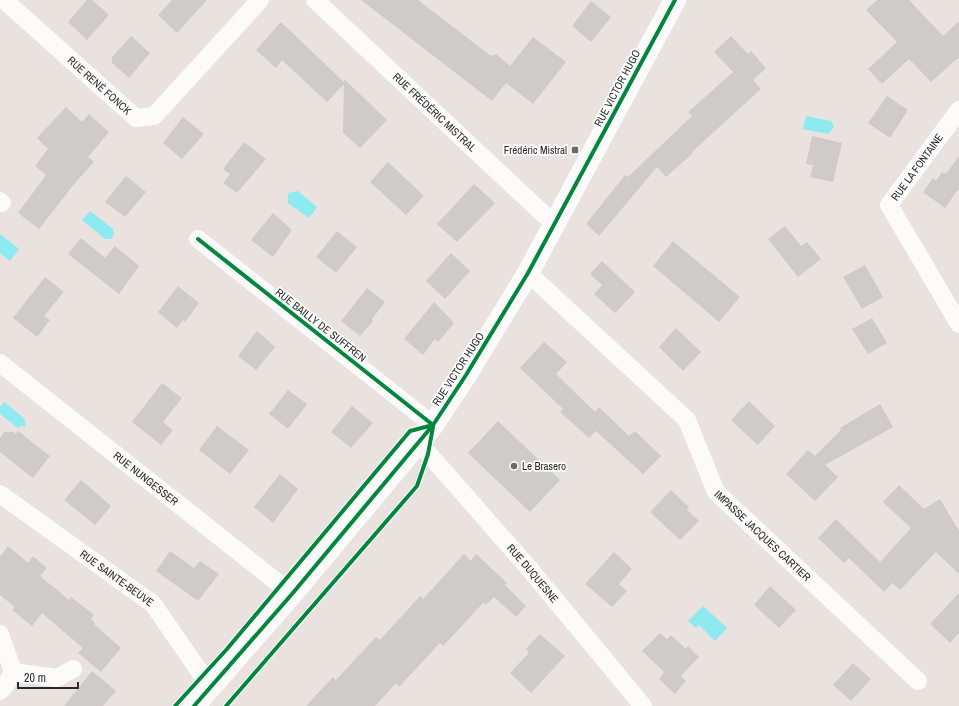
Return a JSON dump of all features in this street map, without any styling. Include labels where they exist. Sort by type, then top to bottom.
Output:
[{"type":"street","name":"RUE RENÉ FONCK","points":[[4,0],[136,118],[154,116],[260,0]]},
{"type":"street","name":"RUE FRÉDÉRIC MISTRAL","points":[[315,0],[555,225]]},
{"type":"street","name":"RUE VICTOR HUGO","points":[[194,706],[292,594],[433,425],[466,376],[528,273],[675,0]]},
{"type":"street","name":"RUE LA FONTAINE","points":[[959,110],[889,205],[959,324]]},
{"type":"street","name":"RUE BAILLY DE SUFFREN","points":[[198,239],[433,425]]},
{"type":"street","name":"IMPASSE JACQUES CARTIER","points":[[528,273],[687,420],[716,492],[918,681]]},
{"type":"street","name":"RUE NUNGESSER","points":[[0,363],[292,594]]},
{"type":"street","name":"RUE DUQUESNE","points":[[419,443],[528,566],[634,703]]},
{"type":"street","name":"RUE SAINTE-BEUVE","points":[[0,494],[153,604],[202,675],[213,684]]},
{"type":"street","points":[[0,634],[13,672],[5,686],[0,691]]},
{"type":"street","points":[[13,672],[57,678],[73,669]]},
{"type":"water","points":[[806,116],[831,121],[834,127],[828,134],[803,129]]},
{"type":"water","points":[[298,191],[317,207],[309,218],[288,203],[288,193]]},
{"type":"water","points":[[90,211],[113,229],[114,235],[111,239],[105,239],[82,220]]},
{"type":"water","points":[[0,234],[19,249],[10,261],[0,253]]},
{"type":"water","points":[[4,402],[25,419],[25,427],[20,426],[18,428],[0,414],[0,407]]},
{"type":"water","points":[[703,606],[727,628],[715,641],[699,625],[696,628],[688,621]]},
{"type":"building","points":[[87,0],[92,0],[109,15],[87,40],[68,22]]},
{"type":"building","points":[[172,0],[207,0],[177,33],[158,15]]},
{"type":"building","points":[[361,0],[418,0],[491,56],[496,54],[510,66],[533,37],[566,62],[533,104],[506,83],[492,101]]},
{"type":"building","points":[[877,0],[909,0],[943,36],[959,21],[959,57],[931,82],[909,59],[882,84],[868,69],[897,42],[866,10]]},
{"type":"building","points":[[591,1],[611,17],[591,42],[572,26]]},
{"type":"building","points":[[281,22],[344,82],[344,79],[387,120],[360,148],[343,133],[344,84],[327,102],[282,60],[276,68],[256,50]]},
{"type":"building","points":[[131,36],[150,53],[129,78],[112,63],[112,57]]},
{"type":"building","points":[[731,36],[748,54],[751,51],[766,68],[753,80],[761,89],[666,177],[657,167],[599,236],[586,224],[625,175],[628,177],[692,116],[688,112],[733,72],[714,52]]},
{"type":"building","points":[[887,96],[908,110],[890,138],[868,123]]},
{"type":"building","points":[[66,107],[82,122],[89,114],[109,132],[88,157],[94,162],[75,183],[39,229],[18,213],[46,175],[35,166],[48,149],[37,138]]},
{"type":"building","points":[[183,117],[204,134],[182,159],[163,143]]},
{"type":"building","points":[[812,136],[842,143],[833,182],[810,177],[813,165],[806,164]]},
{"type":"building","points":[[244,142],[266,159],[237,193],[223,183],[230,174],[223,169]]},
{"type":"building","points":[[959,156],[959,188],[945,208],[923,192],[933,178],[936,181],[942,172],[946,174]]},
{"type":"building","points":[[388,162],[424,196],[406,215],[370,182]]},
{"type":"building","points":[[126,176],[146,192],[125,217],[105,202]]},
{"type":"building","points":[[474,184],[495,203],[457,242],[437,224]]},
{"type":"building","points":[[273,213],[292,230],[273,257],[251,240]]},
{"type":"building","points":[[785,226],[801,246],[807,242],[821,259],[798,277],[768,239]]},
{"type":"building","points":[[337,231],[357,247],[336,273],[316,257]]},
{"type":"building","points":[[81,238],[105,258],[115,246],[139,266],[119,294],[68,254]]},
{"type":"building","points":[[673,241],[740,297],[719,322],[653,266]]},
{"type":"building","points":[[451,253],[470,271],[445,299],[426,281]]},
{"type":"building","points":[[602,261],[635,292],[615,313],[594,294],[602,285],[590,274]]},
{"type":"building","points":[[865,265],[883,297],[862,309],[843,277]]},
{"type":"building","points":[[45,277],[64,292],[44,316],[50,320],[37,337],[13,318]]},
{"type":"building","points":[[178,286],[199,303],[185,322],[183,320],[177,328],[158,312]]},
{"type":"building","points":[[367,288],[385,302],[372,319],[373,321],[360,336],[341,321]]},
{"type":"building","points":[[434,302],[454,323],[438,342],[435,339],[423,355],[404,339]]},
{"type":"building","points":[[872,318],[887,343],[868,354],[852,329]]},
{"type":"building","points":[[676,328],[701,352],[683,371],[659,347]]},
{"type":"building","points":[[257,331],[275,347],[256,370],[238,356]]},
{"type":"building","points":[[544,342],[567,362],[556,374],[595,412],[599,407],[629,436],[635,431],[661,456],[643,474],[596,431],[589,438],[560,412],[563,409],[520,368]]},
{"type":"building","points":[[162,383],[182,398],[163,422],[173,430],[161,445],[132,422]]},
{"type":"building","points":[[288,390],[307,404],[288,429],[269,414]]},
{"type":"building","points":[[749,401],[775,426],[758,445],[731,420]]},
{"type":"building","points":[[880,404],[893,427],[825,465],[838,477],[815,501],[786,474],[808,450],[815,456],[841,430],[840,428]]},
{"type":"building","points":[[352,406],[373,423],[351,448],[331,432]]},
{"type":"building","name":"Le Brasero","points":[[498,421],[560,480],[530,512],[468,453]]},
{"type":"building","points":[[217,426],[249,450],[230,474],[199,450]]},
{"type":"building","points":[[18,431],[50,456],[33,478],[0,452],[0,438],[4,432],[13,432],[16,434]]},
{"type":"building","points":[[280,474],[298,489],[273,523],[254,507]]},
{"type":"building","points":[[81,480],[111,506],[95,525],[64,500]]},
{"type":"building","points":[[899,485],[924,509],[940,499],[959,531],[959,574],[936,552],[900,590],[892,583],[884,592],[849,558],[844,563],[818,538],[836,519],[880,562],[911,528],[883,502]]},
{"type":"building","points":[[671,490],[689,507],[687,510],[699,521],[680,540],[650,512]]},
{"type":"building","points":[[8,546],[28,563],[33,556],[47,568],[40,576],[69,600],[71,597],[94,615],[91,619],[95,623],[94,624],[121,648],[101,672],[78,653],[83,648],[42,613],[32,626],[12,610],[15,607],[0,595],[0,557]]},
{"type":"building","points":[[170,551],[194,568],[200,561],[219,574],[198,601],[156,571]]},
{"type":"building","points":[[614,552],[632,569],[619,584],[627,591],[612,607],[585,584]]},
{"type":"building","points":[[464,554],[471,561],[476,554],[507,583],[505,585],[526,606],[516,617],[494,597],[486,605],[483,603],[443,646],[440,643],[399,687],[396,683],[375,706],[306,706],[333,677],[336,680],[376,637],[380,640],[420,596],[423,599]]},
{"type":"building","points":[[770,586],[796,610],[779,628],[754,605]]},
{"type":"building","points":[[959,593],[959,633],[950,643],[930,624]]},
{"type":"building","points":[[660,633],[667,639],[671,635],[686,649],[688,646],[699,657],[681,676],[686,681],[675,694],[659,679],[664,672],[642,651]]},
{"type":"building","points":[[540,634],[565,656],[531,693],[510,673],[529,653],[526,649]]},
{"type":"building","points":[[853,663],[871,679],[851,701],[833,685]]},
{"type":"building","points":[[92,671],[116,691],[103,706],[64,706]]},
{"type":"cycle path","points":[[194,706],[292,594],[433,425],[466,375],[528,273],[675,0]]},
{"type":"cycle path","points":[[198,239],[433,425]]},
{"type":"cycle path","points":[[175,706],[227,649],[410,431],[433,425]]},
{"type":"cycle path","points":[[226,706],[417,486],[428,454],[433,427]]},
{"type":"place","name":"Frédéric Mistral","points":[[575,150]]},
{"type":"place","name":"Le Brasero","points":[[514,466]]}]
